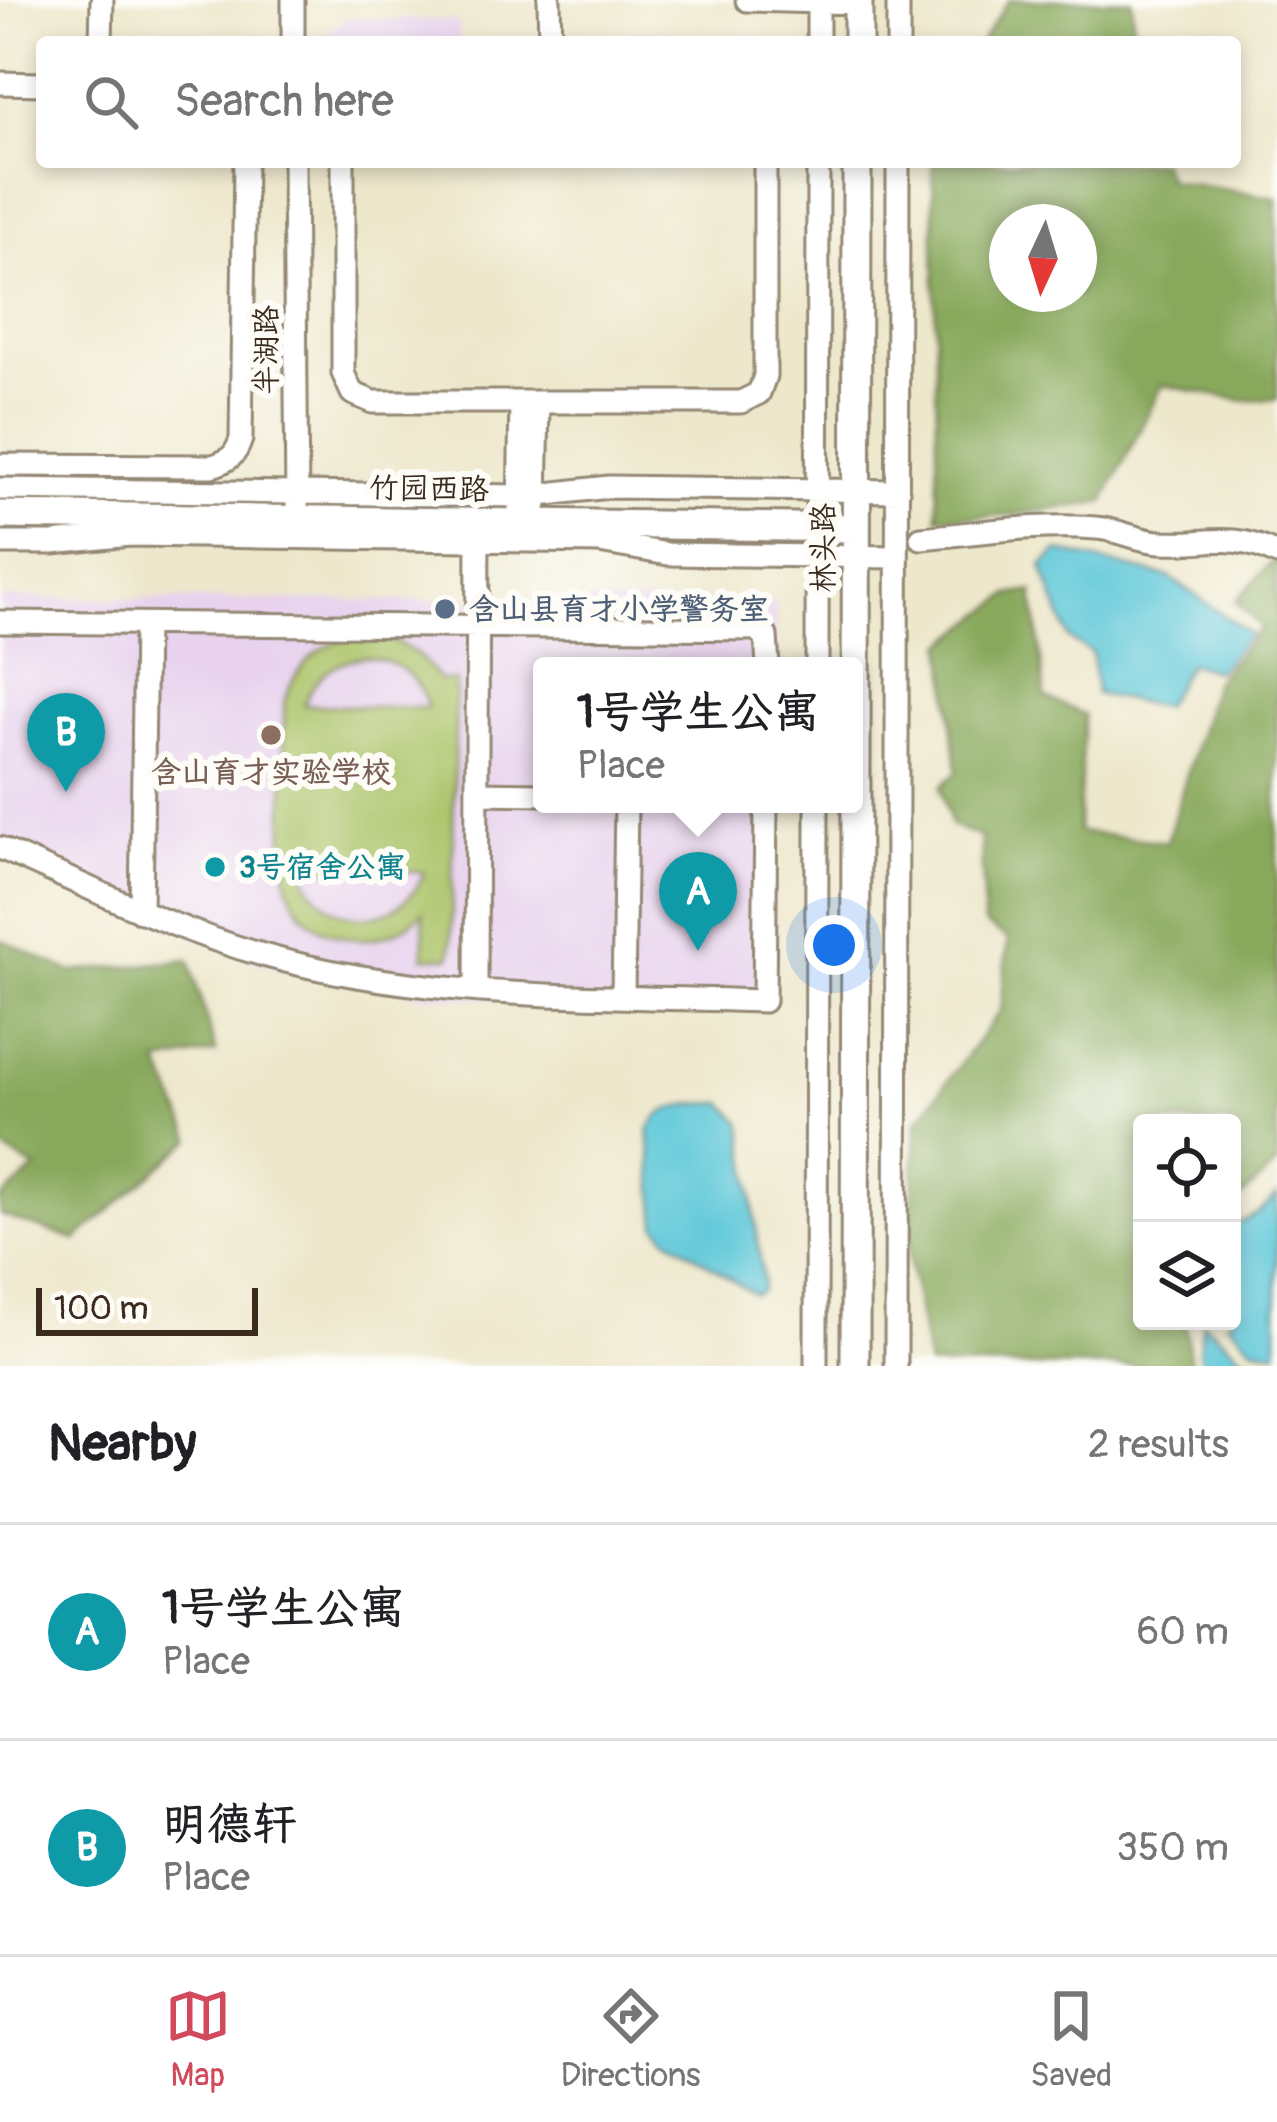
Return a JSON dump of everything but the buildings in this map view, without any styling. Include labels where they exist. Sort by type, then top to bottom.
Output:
[{"type":"main road","points":[[858,2],[858,36]]},
{"type":"main road","name":"林头路","points":[[856,657],[857,168]]},
{"type":"main road","name":"竹园西路","points":[[0,515],[297,516],[478,523],[528,509],[856,543]]},
{"type":"main road","name":"林头路","points":[[855,1366],[856,813]]},
{"type":"street","points":[[101,36],[102,0]]},
{"type":"street","points":[[293,0],[293,36]]},
{"type":"street","points":[[550,0],[550,36]]},
{"type":"street","points":[[746,0],[858,2]]},
{"type":"street","points":[[898,0],[898,36]]},
{"type":"street","points":[[818,1],[818,36]]},
{"type":"street","points":[[0,83],[36,84]]},
{"type":"street","points":[[0,465],[212,466],[236,452],[241,439],[245,168]]},
{"type":"street","name":"半湖路","points":[[294,168],[297,516]]},
{"type":"street","points":[[343,168],[343,373],[352,393],[373,402],[741,402],[759,393],[765,376],[765,168]]},
{"type":"street","points":[[817,657],[818,168]]},
{"type":"street","points":[[896,1366],[898,168]]},
{"type":"street","points":[[528,509],[530,402]]},
{"type":"street","points":[[0,543],[53,543],[297,516],[528,509],[609,487],[898,491]]},
{"type":"street","points":[[0,489],[599,542],[668,554],[817,542]]},
{"type":"street","points":[[476,989],[478,523]]},
{"type":"street","points":[[920,538],[1100,528],[1158,542],[1252,541],[1277,554]]},
{"type":"street","points":[[856,543],[897,557]]},
{"type":"street","points":[[0,622],[755,629],[766,636],[767,657]]},
{"type":"street","points":[[141,912],[145,623]]},
{"type":"street","points":[[477,793],[533,794]]},
{"type":"street","points":[[623,996],[626,813]]},
{"type":"street","points":[[0,848],[141,912],[268,956],[426,988],[764,1001],[766,813]]},
{"type":"street","points":[[816,1366],[817,813]]},
{"type":"shaded area","points":[[347,18],[459,21],[459,36],[323,36]]},
{"type":"shaded area","name":"含山育才实验学校","points":[[0,598],[776,603],[775,657],[533,657],[533,813],[774,813],[771,1010],[426,996],[261,964],[0,858]]},
{"type":"green space","points":[[1009,0],[1132,0],[1134,36],[985,36]]},
{"type":"green space","points":[[933,168],[1163,168],[1168,180],[1277,198],[1277,399],[1245,401],[1162,385],[1104,502],[1006,516],[938,517]]},
{"type":"green space","points":[[1277,556],[1277,1164],[1241,1198],[1241,1114],[1133,1114],[1133,1330],[1186,1330],[1191,1366],[928,1366],[909,1259],[917,1122],[1001,1010],[1008,939],[984,924],[981,837],[951,826],[941,787],[957,771],[944,644],[1009,595],[1033,591],[1045,697],[1084,715],[1078,832],[1167,842],[1214,682],[1261,628],[1236,601]]},
{"type":"green space","points":[[353,637],[401,644],[418,655],[439,680],[456,681],[451,957],[424,957],[423,912],[389,934],[348,938],[308,919],[289,887],[284,847],[284,702],[296,675],[315,654]],"holes":[[[366,657],[406,672],[428,708],[304,705],[327,671]],[[303,869],[423,872],[424,873],[398,906],[362,916],[326,904]]]},
{"type":"green space","points":[[0,939],[71,972],[189,960],[216,1052],[159,1063],[192,1139],[76,1240],[0,1215],[0,1200],[36,1169],[0,1147]]},
{"type":"water","points":[[1058,551],[1169,577],[1250,634],[1217,671],[1189,663],[1163,707],[1096,694],[1092,653],[1069,639],[1042,567]]},
{"type":"water","points":[[724,1103],[743,1124],[763,1282],[762,1290],[754,1294],[666,1236],[657,1225],[649,1130],[671,1109]]},
{"type":"water","points":[[1277,1195],[1277,1352],[1252,1347],[1236,1330],[1241,1330],[1241,1222]]},
{"type":"water","points":[[1202,1330],[1212,1330],[1255,1366],[1202,1366]]},
{"type":"place","name":"含山县育才小学警务室","points":[[445,609]]},
{"type":"place","name":"含山育才实验学校","points":[[271,735]]},
{"type":"place","name":"明德轩","points":[[66,792]]},
{"type":"place","name":"3号宿舍公寓","points":[[215,867]]},
{"type":"place","name":"1号学生公寓","points":[[698,951]]}]
